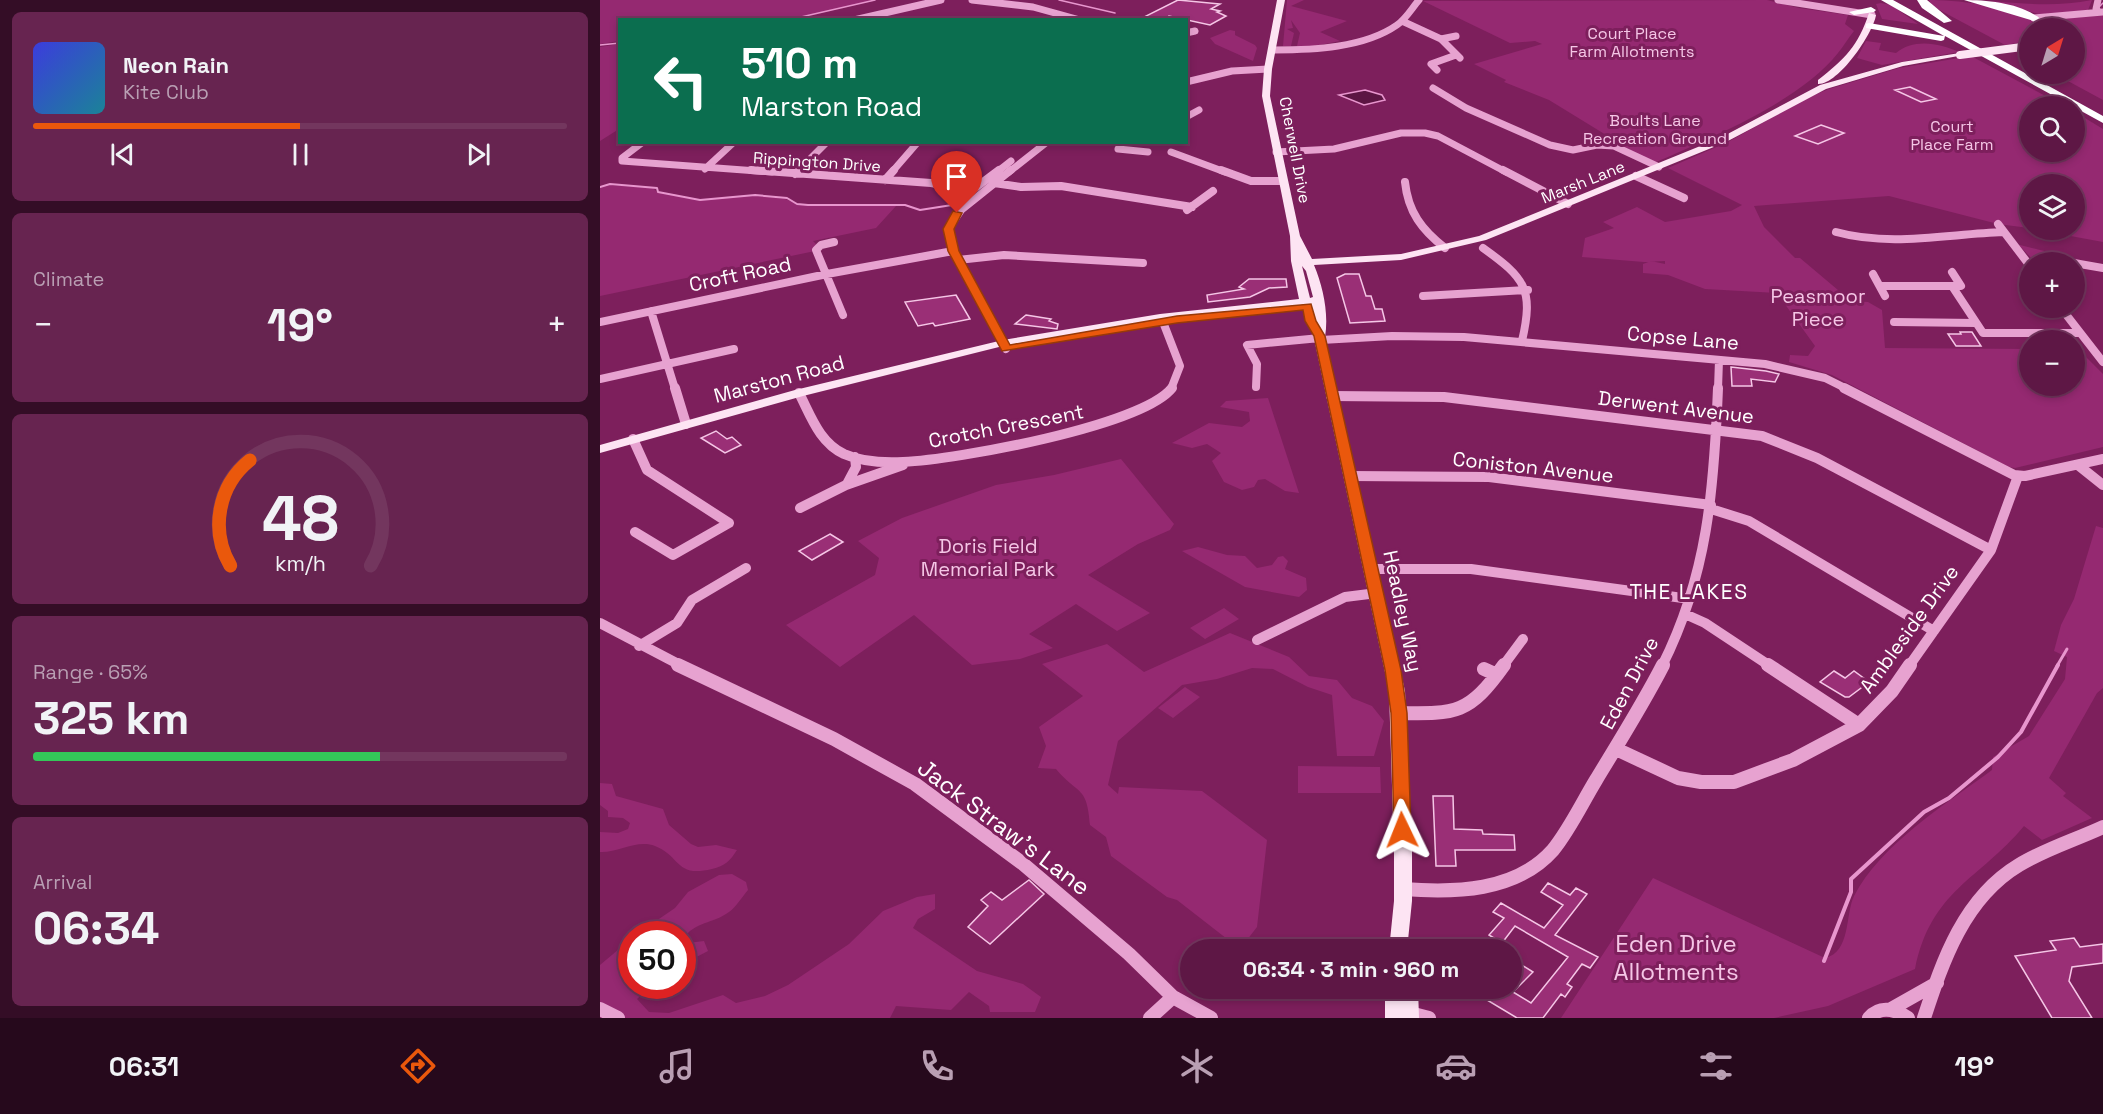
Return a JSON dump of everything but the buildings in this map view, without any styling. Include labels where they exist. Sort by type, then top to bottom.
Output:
[{"type":"highway","points":[[1854,12],[1871,12],[1866,0]]},
{"type":"highway","points":[[1886,0],[2103,120]]},
{"type":"highway","points":[[1908,0],[2019,61]]},
{"type":"highway","points":[[1922,0],[1925,6],[1947,21]]},
{"type":"highway","points":[[1969,0],[2011,9],[2034,18]]},
{"type":"highway","points":[[1869,26],[1918,32],[1950,41],[2002,65]]},
{"type":"highway","points":[[2060,84],[2103,107]]},
{"type":"main road","name":"Cherwell Drive","points":[[1281,0],[1274,50],[1268,69],[1266,96],[1295,236],[1294,251],[1303,263],[1314,302]]},
{"type":"main road","points":[[1805,94],[1850,57],[1869,26],[1871,12]]},
{"type":"main road","name":"Marsh Lane","points":[[1303,263],[1380,259],[1445,248],[1500,232],[1723,140],[1805,94],[1876,70],[1960,55],[2019,48]]},
{"type":"main road","points":[[1850,57],[1876,70]]},
{"type":"main road","name":"Marston Road","points":[[600,449],[799,393],[970,353],[1140,323],[1223,311],[1314,302]]},
{"type":"main road","name":"Headley Way","points":[[1314,302],[1322,321],[1320,338],[1331,396],[1372,569],[1393,670],[1399,713],[1403,895],[1407,939]]},
{"type":"main road","name":"Marston Road","points":[[1140,323],[1163,322],[1223,311]]},
{"type":"main road","name":"Headley Way","points":[[1399,939],[1403,895]]},
{"type":"main road","points":[[1398,999],[1402,1015]]},
{"type":"main road","points":[[1402,1015],[1406,999]]},
{"type":"street","points":[[860,18],[941,0]]},
{"type":"street","points":[[972,0],[1055,12],[1074,18]]},
{"type":"street","points":[[1274,50],[1309,50],[1332,46],[1386,30],[1402,21],[1419,0]]},
{"type":"street","points":[[1778,0],[1854,12]]},
{"type":"street","points":[[2098,0],[2096,9],[2101,12]]},
{"type":"street","points":[[1043,18],[1055,12]]},
{"type":"street","points":[[2034,18],[2101,12]]},
{"type":"street","points":[[1402,21],[1441,39],[1459,56],[1431,64],[1437,69]]},
{"type":"street","points":[[1188,32],[1195,30]]},
{"type":"street","points":[[1441,39],[1456,36]]},
{"type":"street","points":[[1188,80],[1240,70],[1268,69]]},
{"type":"street","points":[[1433,88],[1472,111],[1550,145],[1573,150],[1597,145],[1614,146],[1659,167]]},
{"type":"street","points":[[1188,116],[1199,110]]},
{"type":"street","points":[[1276,152],[1338,149],[1401,132],[1426,132],[1568,204]]},
{"type":"street","name":"Rippington Drive","points":[[640,144],[622,158],[624,162],[931,183],[972,190]]},
{"type":"street","points":[[705,169],[732,144]]},
{"type":"street","points":[[795,174],[825,144]]},
{"type":"street","points":[[885,180],[916,144]]},
{"type":"street","points":[[972,200],[963,197],[1032,144]]},
{"type":"street","points":[[1005,346],[953,251],[949,236],[950,225],[972,200],[1044,144]]},
{"type":"street","points":[[1118,149],[1130,145],[1148,152]]},
{"type":"street","points":[[1171,152],[1251,181],[1283,182]]},
{"type":"street","points":[[1636,176],[1684,198]]},
{"type":"street","points":[[1405,182],[1408,206],[1414,218],[1445,248]]},
{"type":"street","points":[[994,183],[1021,187],[1061,186],[1192,207]]},
{"type":"street","points":[[1185,212],[1213,191]]},
{"type":"street","points":[[1836,232],[1848,237],[1859,237],[2000,228],[2019,252]]},
{"type":"street","points":[[834,242],[821,244],[816,250],[843,315]]},
{"type":"street","points":[[1483,248],[1516,273],[1528,290],[1529,309],[1522,341]]},
{"type":"street","name":"Croft Road","points":[[600,322],[827,274],[953,251]]},
{"type":"street","points":[[958,260],[990,254],[1109,264],[1143,263]]},
{"type":"street","points":[[2085,265],[2103,268]]},
{"type":"street","points":[[1952,272],[1956,286],[1983,333],[2019,333]]},
{"type":"street","points":[[1873,274],[1885,296]]},
{"type":"street","points":[[1880,286],[1956,286],[1968,292]]},
{"type":"street","points":[[1423,296],[1528,290]]},
{"type":"street","points":[[651,311],[686,424]]},
{"type":"street","points":[[2069,318],[2078,330]]},
{"type":"street","name":"Crotch Crescent","points":[[799,393],[822,438],[838,450],[855,457],[909,462],[1099,426],[1149,407],[1170,391],[1180,366],[1163,322]]},
{"type":"street","points":[[1894,322],[1976,323]]},
{"type":"street","name":"Copse Lane","points":[[1256,387],[1258,370],[1253,351],[1247,345],[1320,338],[1433,336],[1522,341],[1772,364],[1815,375],[2018,476]]},
{"type":"street","points":[[2085,340],[2103,362]]},
{"type":"street","points":[[2088,344],[2103,344]]},
{"type":"street","points":[[600,379],[734,348]]},
{"type":"street","name":"Eden Drive","points":[[1403,895],[1489,888],[1517,877],[1540,863],[1557,844],[1616,749],[1661,668],[1690,599],[1704,553],[1711,507],[1719,360]]},
{"type":"street","name":"Derwent Avenue","points":[[1331,396],[1444,397],[1762,436],[1798,449],[1990,550]]},
{"type":"street","points":[[633,439],[647,470],[729,523],[672,555],[635,532]]},
{"type":"street","points":[[846,485],[856,467],[855,457]]},
{"type":"street","points":[[2018,476],[2103,459]]},
{"type":"street","points":[[800,508],[846,485],[909,462]]},
{"type":"street","points":[[2078,465],[2103,485]]},
{"type":"street","name":"Coniston Avenue","points":[[1350,476],[1489,477],[1711,507],[1749,521],[1934,631]]},
{"type":"street","name":"Ambleside Drive","points":[[1616,749],[1678,778],[1701,782],[1734,782],[1793,760],[1859,725],[1892,691],[1990,550],[2018,476]]},
{"type":"street","points":[[639,645],[677,623],[688,597],[747,568]]},
{"type":"street","points":[[1372,569],[1471,569],[1690,599]]},
{"type":"street","points":[[1257,640],[1345,597],[1377,592]]},
{"type":"street","points":[[1684,614],[1705,623],[1859,725]]},
{"type":"street","name":"Jack Straw's Lane","points":[[600,623],[639,645],[834,739],[915,784],[1022,863],[1130,954],[1173,998],[1211,1018]]},
{"type":"street","points":[[1399,713],[1445,713],[1462,709],[1480,694],[1489,672],[1523,639]]},
{"type":"street","points":[[1924,1018],[1961,925],[2000,879],[2019,865],[2103,827]]},
{"type":"street","points":[[1869,1018],[1880,1010],[1891,1009],[1937,982]]},
{"type":"street","points":[[1150,1018],[1173,998]]},
{"type":"street","points":[[600,1009],[618,1018]]},
{"type":"street","points":[[1891,1009],[1908,1018]]},
{"type":"street","points":[[1402,1015],[1429,1018]]},
{"type":"green space","points":[[600,0],[877,0],[796,18],[618,18],[618,41],[600,44]]},
{"type":"green space","points":[[1287,0],[1304,0],[1291,6],[1347,21],[1320,32],[1340,41],[1315,46],[1297,46],[1300,33],[1291,20],[1293,28],[1287,29],[1294,33],[1291,46],[1283,46]]},
{"type":"green space","points":[[1767,0],[1799,8],[1848,15],[1845,24],[1854,31],[1822,70],[1801,87],[1728,130],[1656,162],[1604,141],[1611,138],[1549,100],[1504,82],[1506,80],[1474,64],[1542,44],[1535,41],[1510,43],[1423,1]]},
{"type":"green space","points":[[1929,0],[1972,3],[2005,9],[2029,18],[2019,18],[2019,43],[2005,45],[1932,6]]},
{"type":"green space","points":[[2092,0],[2088,10],[2042,15],[1991,1],[2054,4]]},
{"type":"green space","points":[[1876,4],[1891,5],[1918,24],[1882,19]]},
{"type":"green space","points":[[2103,15],[2103,100],[2073,84],[2085,84],[2085,18],[2072,18]]},
{"type":"green space","points":[[1230,30],[1255,45],[1257,48],[1253,61],[1215,44],[1210,38]]},
{"type":"green space","points":[[1866,41],[1881,43],[1879,50],[1896,53],[1910,45],[1918,44],[1935,44],[1959,52],[1882,65],[1857,58]]},
{"type":"green space","points":[[618,44],[618,130],[600,141],[600,47]]},
{"type":"green space","points":[[1971,56],[2019,82],[2019,84],[2045,96],[2019,96],[2019,162],[2085,162],[2085,118],[2103,129],[2103,242],[2085,239],[2085,174],[2019,174],[2019,227],[1998,224],[1889,196],[1754,206],[1764,227],[1795,258],[1800,258],[1851,301],[1868,302],[1882,310],[1885,348],[2019,349],[2019,396],[2085,396],[2085,356],[2103,374],[2103,447],[2015,468],[2009,467],[1832,375],[1789,362],[1790,355],[1808,356],[1815,346],[1777,293],[1705,289],[1668,275],[1643,273],[1643,264],[1649,262],[1582,257],[1585,238],[1614,228],[1603,222],[1637,207],[1665,222],[1731,211],[1742,205],[1668,168],[1728,142],[1809,97],[1829,89],[1899,68]]},
{"type":"green space","points":[[607,185],[653,188],[657,192],[697,200],[754,195],[785,199],[803,205],[896,206],[876,228],[813,241],[816,244],[815,251],[600,296],[600,187]]},
{"type":"green space","points":[[2019,245],[2048,252],[2026,252]]},
{"type":"green space","points":[[1268,398],[1299,493],[1285,491],[1265,479],[1258,480],[1254,487],[1242,490],[1224,482],[1212,461],[1221,453],[1207,444],[1192,448],[1172,443],[1209,423],[1242,427],[1250,421],[1249,412],[1220,407],[1226,401]]},
{"type":"green space","name":"Doris Field Memorial Park","points":[[1121,459],[1174,524],[1170,530],[1138,544],[1088,575],[1150,613],[1117,631],[1076,604],[1029,634],[1053,648],[1020,659],[972,665],[914,615],[840,667],[786,625],[875,575],[879,558],[858,541],[902,518],[996,485],[1054,475]]},
{"type":"green space","name":"Eden Drive Allotments","points":[[2096,526],[2103,528],[2103,688],[2097,693],[2049,778],[2066,793],[2063,796],[2092,818],[2042,840],[2024,826],[1945,903],[1932,921],[1922,942],[1915,969],[1828,1006],[1774,1018],[1561,1018],[1653,878],[1825,958],[1833,954],[1843,941],[1854,896],[1880,859],[1916,826],[1992,770],[1993,757],[2029,736],[2065,679],[2067,657],[2054,651],[2061,625],[2074,599]]},
{"type":"green space","points":[[1198,547],[1227,555],[1245,556],[1257,568],[1272,565],[1278,557],[1283,556],[1288,561],[1285,569],[1306,578],[1307,590],[1299,597],[1245,587],[1182,551]]},
{"type":"green space","points":[[1224,608],[1239,619],[1205,639],[1190,628]]},
{"type":"green space","points":[[1230,633],[1289,657],[1309,676],[1337,680],[1352,698],[1372,706],[1384,721],[1374,756],[1337,756],[1332,695],[1308,687],[1273,669],[1252,668],[1217,679],[1182,685],[1118,741],[1108,785],[1118,794],[1119,787],[1202,791],[1267,840],[1257,927],[1248,939],[1227,939],[1177,900],[1167,897],[1111,856],[1106,837],[1090,825],[1087,803],[1081,792],[1056,769],[1038,768],[1046,746],[1039,727],[1083,696],[1042,664],[1107,644],[1144,672]]},
{"type":"green space","points":[[1185,687],[1200,697],[1173,718],[1158,708]]},
{"type":"green space","points":[[1298,766],[1380,767],[1381,793],[1298,793]]},
{"type":"green space","points":[[600,783],[612,784],[616,796],[663,809],[669,825],[691,844],[698,847],[716,845],[737,850],[724,865],[700,871],[691,871],[679,865],[663,850],[648,844],[600,852],[600,832],[618,833],[628,829],[630,823],[623,818],[608,817],[608,811],[600,805]]},
{"type":"green space","points":[[732,874],[746,882],[748,890],[729,912],[696,928],[696,921],[656,921],[675,908],[688,892],[719,875]]},
{"type":"green space","points":[[935,894],[935,909],[918,919],[913,928],[977,971],[1023,984],[1041,997],[1035,1012],[990,1012],[989,1006],[969,992],[951,1010],[896,1006],[890,1018],[600,1018],[600,965],[618,950],[618,999],[637,999],[649,1012],[669,1013],[723,995],[736,1003],[765,996],[788,985],[849,944],[883,911],[917,897]]},
{"type":"green space","points":[[704,941],[708,951],[696,957],[696,942]]},
{"type":"shaded area","points":[[1365,90],[1382,95],[1385,100],[1364,105],[1339,95]]},
{"type":"waterway","points":[[797,18],[875,0]]},
{"type":"waterway","points":[[1059,0],[1115,13]]},
{"type":"waterway","points":[[2099,7],[2103,3]]},
{"type":"waterway","points":[[600,45],[618,43]]},
{"type":"waterway","points":[[600,187],[610,184],[657,188],[658,192],[700,200],[755,195],[787,198],[797,204],[808,205],[905,205],[920,210],[952,205]]},
{"type":"waterway","points":[[2057,666],[2067,649]]},
{"type":"waterway","points":[[1824,961],[1851,892],[1851,879],[1924,812],[1949,798],[1998,757],[2021,732],[2058,665]]},
{"type":"district","name":"THE LAKES","points":[[1689,591]]},
{"type":"route","points":[[957,213],[948,229],[953,251],[1006,349],[1082,334],[1177,320],[1307,306],[1311,321],[1320,336],[1327,377],[1372,569],[1397,691],[1402,830]]},
{"type":"park label","name":"Court Place Farm Allotments","points":[[1632,42]]},
{"type":"park label","name":"Boults Lane Recreation Ground","points":[[1655,129]]},
{"type":"park label","name":"Court Place Farm","points":[[1952,135]]},
{"type":"park label","name":"Peasmoor Piece","points":[[1818,308]]}]
